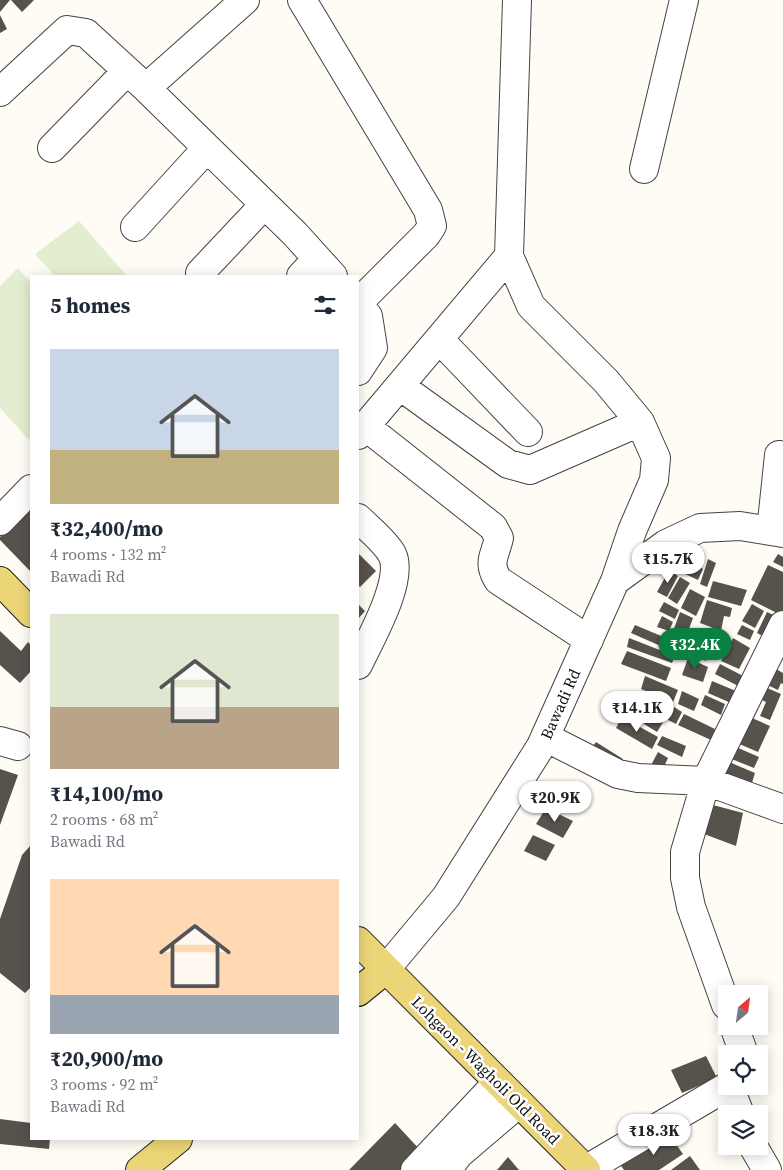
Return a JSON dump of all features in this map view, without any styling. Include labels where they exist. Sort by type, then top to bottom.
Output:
[{"type":"main road","points":[[0,580],[30,612]]},
{"type":"main road","name":"Lohgaon - Wagholi Old Road","points":[[359,943],[586,1170]]},
{"type":"main road","points":[[359,991],[385,970]]},
{"type":"main road","points":[[140,1170],[177,1140]]},
{"type":"street","points":[[52,148],[137,79],[245,0]]},
{"type":"street","points":[[302,0],[428,210],[432,226],[426,235],[359,302]]},
{"type":"street","points":[[517,0],[509,256],[362,430],[494,527],[499,538],[491,561],[492,570],[498,580],[589,640]]},
{"type":"street","points":[[644,168],[684,0]]},
{"type":"street","points":[[0,92],[67,30],[86,33],[137,79],[264,205],[317,271]]},
{"type":"street","points":[[135,227],[207,148]]},
{"type":"street","points":[[200,273],[264,205]]},
{"type":"street","name":"Bawadi Rd","points":[[385,970],[446,897],[545,738],[615,581],[632,531],[654,480],[656,458],[640,422],[606,381],[531,306],[509,256]]},
{"type":"street","points":[[359,304],[368,316],[373,348],[359,369]]},
{"type":"street","points":[[439,339],[528,432]]},
{"type":"street","points":[[400,386],[508,464],[522,470],[530,470],[640,422]]},
{"type":"street","points":[[615,581],[666,544],[700,528],[740,526],[777,532],[779,454]]},
{"type":"street","points":[[0,521],[30,490]]},
{"type":"street","points":[[359,519],[382,541],[393,556],[396,574],[383,612],[359,663]]},
{"type":"street","points":[[719,985],[691,907],[685,878],[685,852],[706,781],[783,625]]},
{"type":"street","points":[[545,738],[618,774],[638,778],[706,781],[783,809]]},
{"type":"street","points":[[414,1170],[498,1082]]},
{"type":"street","points":[[586,1170],[718,1092]]},
{"type":"street","points":[[446,1170],[459,1154],[519,1103]]},
{"type":"street","points":[[758,1155],[766,1170]]},
{"type":"green space","points":[[79,221],[126,275],[54,275],[35,254]]},
{"type":"green space","points":[[18,268],[30,282],[29,440],[0,408],[0,286]]},
{"type":"building","points":[[0,0],[10,0],[0,12]]},
{"type":"building","points":[[11,0],[34,0],[22,12]]},
{"type":"building","points":[[0,15],[7,29],[0,33]]},
{"type":"building","points":[[30,507],[30,571],[0,540],[0,537]]},
{"type":"building","points":[[359,554],[376,571],[359,586]]},
{"type":"building","points":[[778,554],[783,557],[783,567],[773,562]]},
{"type":"building","points":[[708,559],[716,563],[707,587],[700,584]]},
{"type":"building","points":[[690,561],[703,569],[698,580],[683,573]]},
{"type":"building","points":[[768,565],[783,572],[783,610],[781,615],[751,600]]},
{"type":"building","points":[[669,570],[678,576],[667,597],[657,592]]},
{"type":"building","points":[[680,577],[690,583],[677,604],[668,598]]},
{"type":"building","points":[[713,581],[747,590],[741,606],[708,597]]},
{"type":"building","points":[[690,589],[705,597],[696,616],[681,608]]},
{"type":"building","points":[[707,600],[732,608],[730,617],[724,616],[721,631],[700,623]]},
{"type":"building","points":[[664,602],[679,610],[675,619],[659,611]]},
{"type":"building","points":[[752,604],[764,611],[755,628],[742,621]]},
{"type":"building","points":[[359,605],[365,611],[359,618]]},
{"type":"building","points":[[680,612],[693,618],[685,640],[672,634]]},
{"type":"building","points":[[767,612],[780,618],[770,640],[757,633]]},
{"type":"building","points":[[662,616],[673,622],[669,631],[657,627]]},
{"type":"building","points":[[635,625],[666,638],[663,647],[631,633]]},
{"type":"building","points":[[742,625],[754,631],[750,640],[737,634]]},
{"type":"building","points":[[700,628],[721,635],[719,644],[697,637]]},
{"type":"building","points":[[0,631],[21,651],[28,642],[30,644],[30,672],[20,683],[0,665]]},
{"type":"building","points":[[629,638],[675,656],[672,663],[627,647]]},
{"type":"building","points":[[733,638],[750,648],[739,669],[721,661]]},
{"type":"building","points":[[669,639],[691,645],[688,656],[666,649]]},
{"type":"building","points":[[699,647],[710,651],[706,661],[696,657]]},
{"type":"building","points":[[627,651],[671,668],[666,681],[621,664]]},
{"type":"building","points":[[688,658],[708,667],[703,682],[682,675]]},
{"type":"building","points":[[720,664],[747,678],[742,688],[715,674]]},
{"type":"building","points":[[776,669],[783,673],[783,684],[781,683],[778,690],[761,682]]},
{"type":"building","points":[[645,676],[678,690],[673,702],[641,689]]},
{"type":"building","points":[[712,681],[736,691],[731,703],[708,693]]},
{"type":"building","points":[[760,685],[781,694],[770,720],[760,716],[766,702],[754,696]]},
{"type":"building","points":[[682,691],[699,699],[694,711],[678,704]]},
{"type":"building","points":[[635,694],[644,700],[637,710],[628,705]]},
{"type":"building","points":[[705,695],[725,704],[721,715],[701,705]]},
{"type":"building","points":[[674,707],[682,712],[676,724],[668,720]]},
{"type":"building","points":[[654,708],[667,716],[657,732],[644,724]]},
{"type":"building","points":[[684,714],[715,729],[711,740],[678,725]]},
{"type":"building","points":[[743,714],[770,726],[758,752],[730,740]]},
{"type":"building","points":[[622,717],[658,737],[652,749],[616,728]]},
{"type":"building","points":[[662,736],[686,746],[682,757],[657,745]]},
{"type":"building","points":[[596,742],[623,759],[616,770],[588,753]]},
{"type":"building","points":[[729,744],[759,757],[754,768],[724,756]]},
{"type":"building","points":[[658,752],[668,758],[660,775],[649,769]]},
{"type":"building","points":[[722,759],[755,773],[751,786],[716,773]]},
{"type":"building","points":[[0,769],[18,775],[0,825]]},
{"type":"building","points":[[713,805],[743,813],[736,846],[704,834]]},
{"type":"building","points":[[546,808],[573,821],[563,838],[536,824]]},
{"type":"building","points":[[533,835],[555,845],[546,861],[524,851]]},
{"type":"building","points":[[30,846],[30,988],[25,993],[0,973],[0,919],[22,855]]},
{"type":"building","points":[[706,1056],[717,1078],[682,1093],[671,1070]]},
{"type":"building","points":[[0,1119],[30,1123],[30,1140],[50,1140],[49,1149],[0,1144]]},
{"type":"building","points":[[395,1123],[422,1152],[404,1170],[349,1170]]},
{"type":"building","points":[[668,1133],[683,1154],[659,1170],[624,1170],[619,1163]]},
{"type":"building","points":[[690,1156],[700,1170],[671,1170]]},
{"type":"building","points":[[508,1157],[519,1170],[497,1170]]}]
